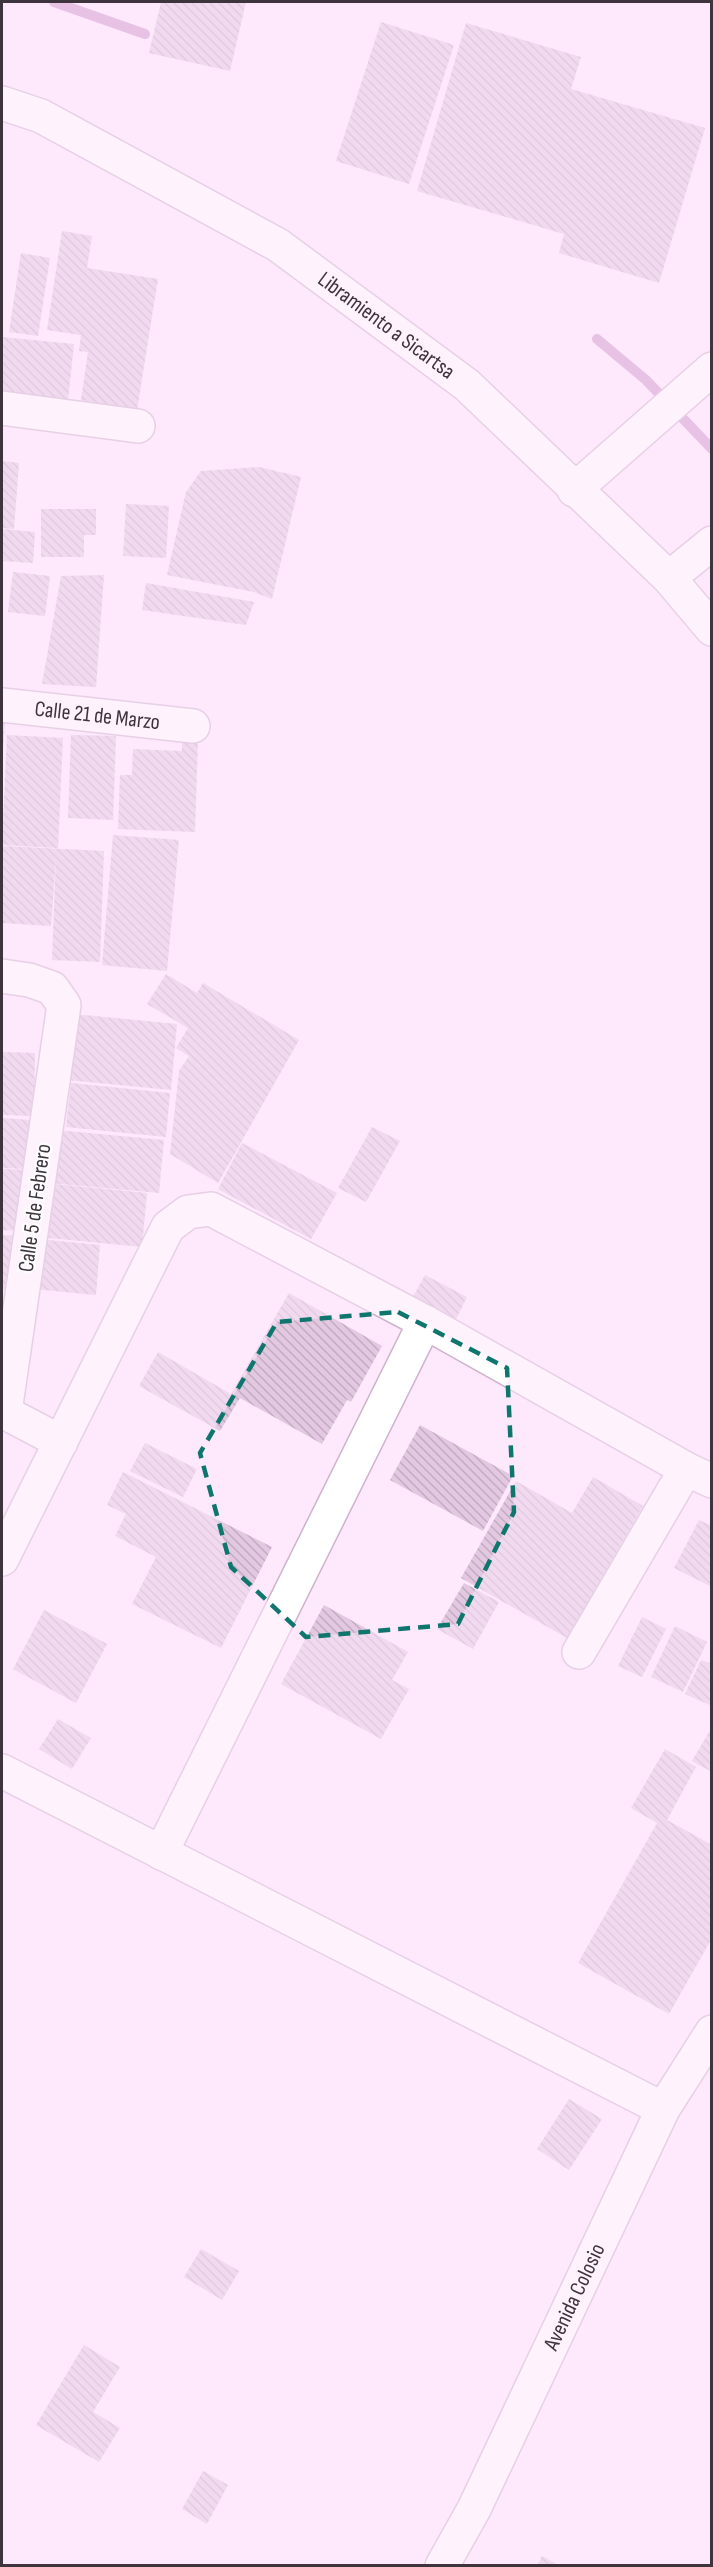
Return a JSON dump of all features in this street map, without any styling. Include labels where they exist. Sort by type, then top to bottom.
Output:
[{"type":"street","name":"Libramiento a Sicartsa","points":[[2,104],[41,116],[278,245],[467,385],[574,490],[669,578],[711,629]]},
{"type":"street","points":[[574,490],[707,374]]},
{"type":"street","points":[[2,408],[138,426]]},
{"type":"street","points":[[669,578],[711,543]]},
{"type":"street","name":"Calle 21 de Marzo","points":[[2,705],[193,726]]},
{"type":"street","name":"Calle 5 de Febrero","points":[[2,976],[29,980],[52,988],[64,1005],[3,1412]]},
{"type":"street","points":[[2,1559],[168,1227],[188,1212],[211,1209],[425,1322],[699,1475],[579,1652]]},
{"type":"street","points":[[161,1853],[425,1322]]},
{"type":"street","points":[[3,1412],[62,1442]]},
{"type":"street","points":[[2,1771],[663,2109]]},
{"type":"street","name":"Avenida Colosio","points":[[442,2565],[474,2509],[663,2109],[711,2032]]},
{"type":"highlighted area","points":[[398,1312],[507,1368],[514,1512],[458,1624],[306,1637],[231,1567],[200,1453],[277,1322]]},
{"type":"building","points":[[161,2],[246,2],[230,71],[149,53]]},
{"type":"building","points":[[381,22],[454,45],[409,184],[336,161]]},
{"type":"building","points":[[466,23],[581,57],[571,89],[705,128],[659,283],[559,253],[564,234],[417,191]]},
{"type":"building","points":[[62,231],[92,236],[87,268],[158,279],[137,410],[81,400],[88,352],[79,351],[81,335],[47,330]]},
{"type":"building","points":[[21,253],[50,258],[38,336],[9,332]]},
{"type":"building","points":[[2,337],[74,344],[68,400],[2,393]]},
{"type":"building","points":[[2,461],[19,463],[14,529],[2,528]]},
{"type":"building","points":[[259,467],[301,477],[272,599],[254,592],[167,575],[186,492],[201,471]]},
{"type":"building","points":[[126,504],[169,506],[166,558],[123,556]]},
{"type":"building","points":[[41,509],[96,509],[96,535],[84,535],[84,557],[41,557]]},
{"type":"building","points":[[2,529],[35,532],[33,563],[2,561]]},
{"type":"building","points":[[13,572],[50,576],[45,616],[8,612]]},
{"type":"building","points":[[104,575],[96,687],[42,684],[61,576]]},
{"type":"building","points":[[146,583],[254,602],[246,625],[142,610]]},
{"type":"building","points":[[2,717],[5,717],[3,755],[2,755]]},
{"type":"building","points":[[7,735],[63,738],[58,848],[2,845]]},
{"type":"building","points":[[71,735],[116,736],[113,820],[68,818]]},
{"type":"building","points":[[182,740],[198,740],[195,832],[118,829],[120,775],[132,775],[133,749],[182,751]]},
{"type":"building","points":[[113,835],[179,840],[167,971],[102,965]]},
{"type":"building","points":[[2,846],[104,851],[100,962],[52,960],[56,857],[51,926],[2,923]]},
{"type":"building","points":[[166,974],[197,993],[203,983],[299,1040],[218,1183],[170,1154],[179,1071],[189,1056],[176,1048],[188,1028],[147,1004]]},
{"type":"building","points":[[74,1014],[177,1024],[171,1090],[67,1080]]},
{"type":"building","points":[[2,1052],[35,1053],[34,1116],[2,1115]]},
{"type":"building","points":[[71,1083],[170,1093],[166,1137],[66,1127]]},
{"type":"building","points":[[2,1118],[30,1120],[27,1169],[2,1168]]},
{"type":"building","points":[[372,1127],[400,1141],[366,1202],[338,1188]]},
{"type":"building","points":[[56,1130],[164,1140],[159,1193],[50,1183]]},
{"type":"building","points":[[242,1143],[337,1193],[311,1239],[218,1189]]},
{"type":"building","points":[[2,1169],[27,1170],[24,1231],[2,1230]]},
{"type":"building","points":[[44,1183],[147,1193],[142,1247],[39,1237]]},
{"type":"building","points":[[2,1235],[18,1236],[13,1290],[2,1289]]},
{"type":"building","points":[[38,1239],[100,1245],[96,1295],[34,1289]]},
{"type":"building","points":[[425,1275],[467,1297],[456,1319],[413,1297]]},
{"type":"building","points":[[289,1293],[382,1346],[351,1402],[312,1380],[347,1400],[322,1444],[240,1398],[220,1431],[139,1386],[158,1352],[231,1394]]},
{"type":"building","points":[[420,1425],[513,1476],[483,1531],[390,1480]]},
{"type":"building","points":[[145,1443],[197,1469],[183,1497],[130,1471]]},
{"type":"building","points":[[123,1472],[272,1547],[221,1648],[132,1604],[156,1557],[115,1536],[126,1514],[107,1505]]},
{"type":"building","points":[[593,1477],[643,1506],[567,1638],[461,1578],[516,1481],[572,1513]]},
{"type":"building","points":[[699,1520],[712,1526],[712,1587],[674,1568]]},
{"type":"building","points":[[464,1583],[499,1602],[473,1649],[437,1629]]},
{"type":"building","points":[[324,1605],[408,1652],[392,1680],[409,1689],[381,1739],[281,1684]]},
{"type":"building","points":[[44,1610],[107,1644],[76,1703],[13,1669]]},
{"type":"building","points":[[642,1617],[666,1629],[642,1677],[618,1666]]},
{"type":"building","points":[[675,1626],[707,1642],[683,1692],[651,1677]]},
{"type":"building","points":[[701,1660],[712,1664],[712,1706],[685,1694]]},
{"type":"building","points":[[58,1719],[91,1738],[72,1769],[39,1749]]},
{"type":"building","points":[[712,1727],[712,1772],[692,1761]]},
{"type":"building","points":[[665,1749],[696,1767],[667,1820],[712,1845],[712,1938],[669,2014],[578,1963],[657,1823],[631,1808]]},
{"type":"building","points":[[569,2099],[602,2119],[569,2170],[537,2149]]},
{"type":"building","points":[[201,2249],[239,2271],[222,2300],[184,2277]]},
{"type":"building","points":[[84,2345],[120,2367],[93,2412],[120,2428],[99,2462],[36,2425]]},
{"type":"building","points":[[203,2471],[228,2485],[207,2524],[182,2509]]},
{"type":"building","points":[[542,2556],[560,2566],[537,2566]]},
{"type":"waterway","points":[[54,2],[145,34]]},
{"type":"waterway","points":[[597,339],[646,380],[712,449]]}]
